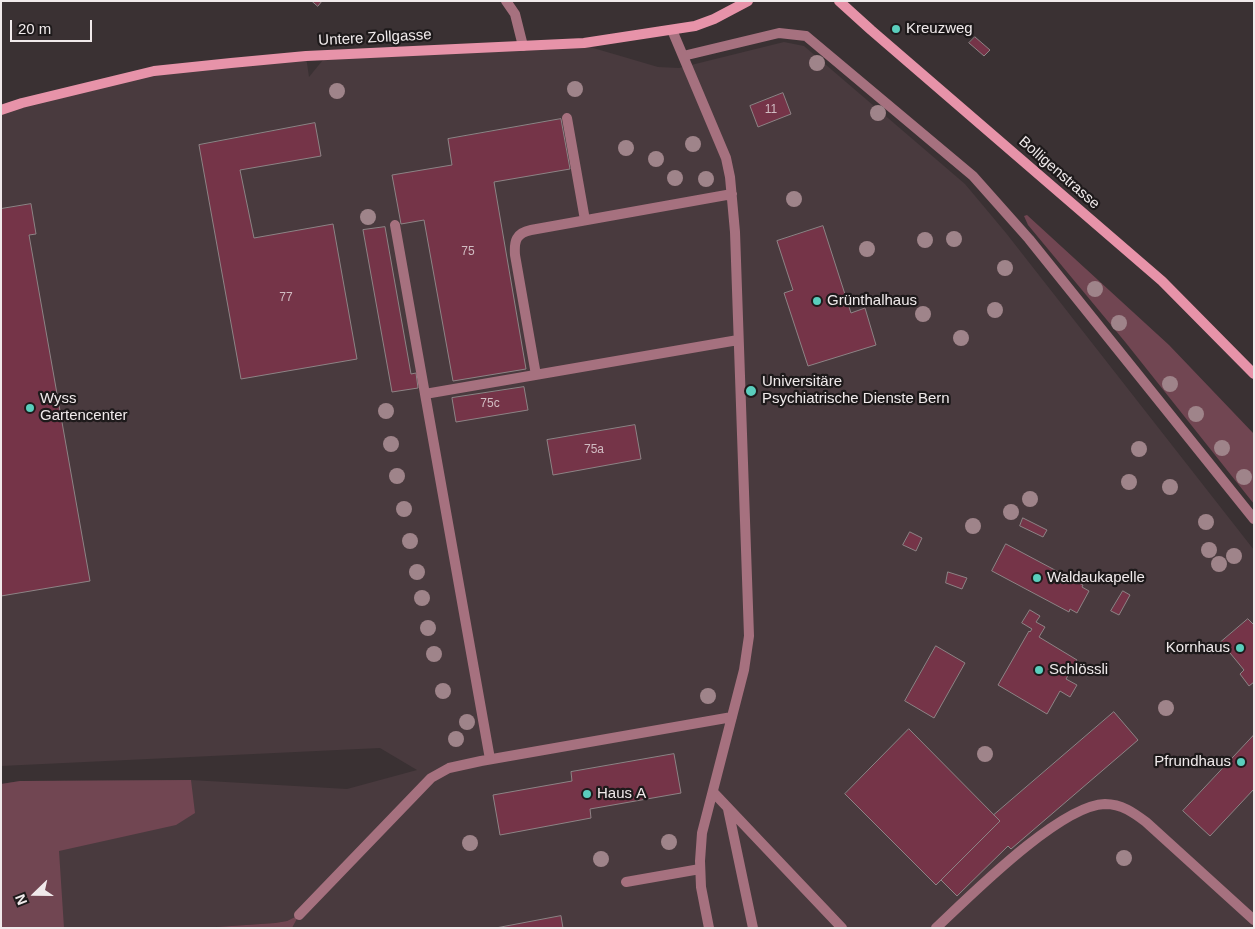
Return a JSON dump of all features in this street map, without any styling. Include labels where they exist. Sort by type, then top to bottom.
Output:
[{"type":"street","points":[[506,1],[515,14],[523,46]]},
{"type":"street","name":"Untere Zollgasse","points":[[1,110],[22,103],[154,71],[306,56],[584,43],[695,26],[714,19],[748,1]]},
{"type":"street","name":"Bolligenstrasse","points":[[839,1],[1162,281],[1254,374]]},
{"type":"street","points":[[672,30],[726,158],[730,177],[735,232],[749,636],[744,670],[702,833],[700,869],[703,901],[709,928]]},
{"type":"street","points":[[683,56],[779,33],[806,36],[973,176],[1030,240],[1254,519]]},
{"type":"street","points":[[567,118],[585,220]]},
{"type":"street","points":[[536,375],[515,255],[514,242],[518,235],[526,231],[732,194]]},
{"type":"street","points":[[395,225],[490,759]]},
{"type":"street","points":[[425,394],[738,340]]},
{"type":"street","points":[[299,915],[431,778],[449,768],[490,759],[732,717]]},
{"type":"street","points":[[713,792],[842,928]]},
{"type":"street","points":[[936,928],[1009,862],[1049,829],[1085,809],[1104,804],[1121,806],[1146,822],[1254,920]]},
{"type":"street","points":[[727,807],[753,928]]},
{"type":"street","points":[[626,882],[700,869]]},
{"type":"shaded area","name":"Universitäre Psychiatrische Dienste Bern","points":[[784,42],[804,46],[965,184],[1006,233],[1254,550],[1254,928],[292,928],[298,916],[287,921],[275,923],[202,928],[1,928],[1,784],[20,781],[191,780],[347,789],[417,770],[380,748],[1,766],[1,110],[154,71],[306,56],[309,77],[327,55],[583,45],[658,67],[679,68]]},
{"type":"shaded area","points":[[1027,215],[1169,345],[1254,434],[1254,504],[1126,343],[1028,225],[1024,216]]},
{"type":"shaded area","points":[[191,780],[195,813],[176,825],[59,851],[64,928],[1,928],[1,784],[20,781]]},
{"type":"shaded area","points":[[299,915],[292,928],[202,928],[275,923],[287,921]]},
{"type":"building","points":[[312,1],[322,1],[318,6]]},
{"type":"building","points":[[975,37],[990,50],[984,56],[969,43]]},
{"type":"building","points":[[783,93],[791,114],[758,127],[750,106]]},
{"type":"building","points":[[561,119],[570,169],[494,182],[526,369],[453,381],[424,220],[401,224],[392,175],[452,165],[448,139]]},
{"type":"building","points":[[315,123],[321,156],[240,170],[254,238],[333,224],[357,359],[241,379],[199,145]]},
{"type":"building","name":"Wyss Gartencenter","points":[[31,204],[36,234],[29,235],[90,581],[1,596],[1,209]]},
{"type":"building","name":"Grünthalhaus","points":[[823,226],[851,313],[865,308],[876,345],[808,366],[784,293],[793,290],[777,241]]},
{"type":"building","points":[[385,227],[411,374],[416,373],[418,388],[392,392],[363,230]]},
{"type":"building","points":[[524,387],[528,410],[456,422],[452,398]]},
{"type":"building","points":[[635,425],[641,459],[553,475],[547,440]]},
{"type":"building","points":[[1023,518],[1047,530],[1043,537],[1020,526]]},
{"type":"building","points":[[910,532],[922,538],[916,551],[903,545]]},
{"type":"building","name":"Waldaukapelle","points":[[1006,544],[1083,585],[1082,587],[1089,591],[1077,613],[1070,609],[1069,612],[992,571]]},
{"type":"building","points":[[948,572],[967,578],[962,589],[946,583]]},
{"type":"building","points":[[1123,591],[1130,595],[1119,615],[1111,611]]},
{"type":"building","name":"Schlössli","points":[[1030,610],[1040,616],[1036,622],[1045,627],[1039,637],[1077,660],[1066,679],[1077,685],[1070,697],[1060,691],[1047,714],[998,685],[1029,631],[1032,629],[1022,623]]},
{"type":"building","name":"Kornhaus","points":[[1248,619],[1254,625],[1254,682],[1249,686],[1240,674],[1244,670],[1221,642]]},
{"type":"building","points":[[936,646],[965,663],[934,718],[905,701]]},
{"type":"building","points":[[1114,712],[1138,740],[1011,849],[1008,846],[957,896],[941,880],[1000,821],[994,815]]},
{"type":"building","points":[[909,729],[1000,821],[936,885],[845,794]]},
{"type":"building","name":"Pfrundhaus","points":[[1254,735],[1254,789],[1210,836],[1183,811]]},
{"type":"building","name":"Haus A","points":[[674,754],[681,793],[590,809],[591,818],[500,835],[493,795],[572,781],[571,772]]},
{"type":"building","points":[[561,916],[563,928],[496,928]]},
{"type":"place","name":"Kreuzweg","points":[[896,29]]},
{"type":"place","name":"Grünthalhaus","points":[[817,301]]},
{"type":"place","name":"Universitäre Psychiatrische Dienste Bern","points":[[751,391]]},
{"type":"place","name":"Wyss Gartencenter","points":[[30,408]]},
{"type":"place","name":"Waldaukapelle","points":[[1037,578]]},
{"type":"place","name":"Kornhaus","points":[[1240,648]]},
{"type":"place","name":"Schlössli","points":[[1039,670]]},
{"type":"place","name":"Pfrundhaus","points":[[1241,762]]},
{"type":"place","name":"Haus A","points":[[587,794]]}]
